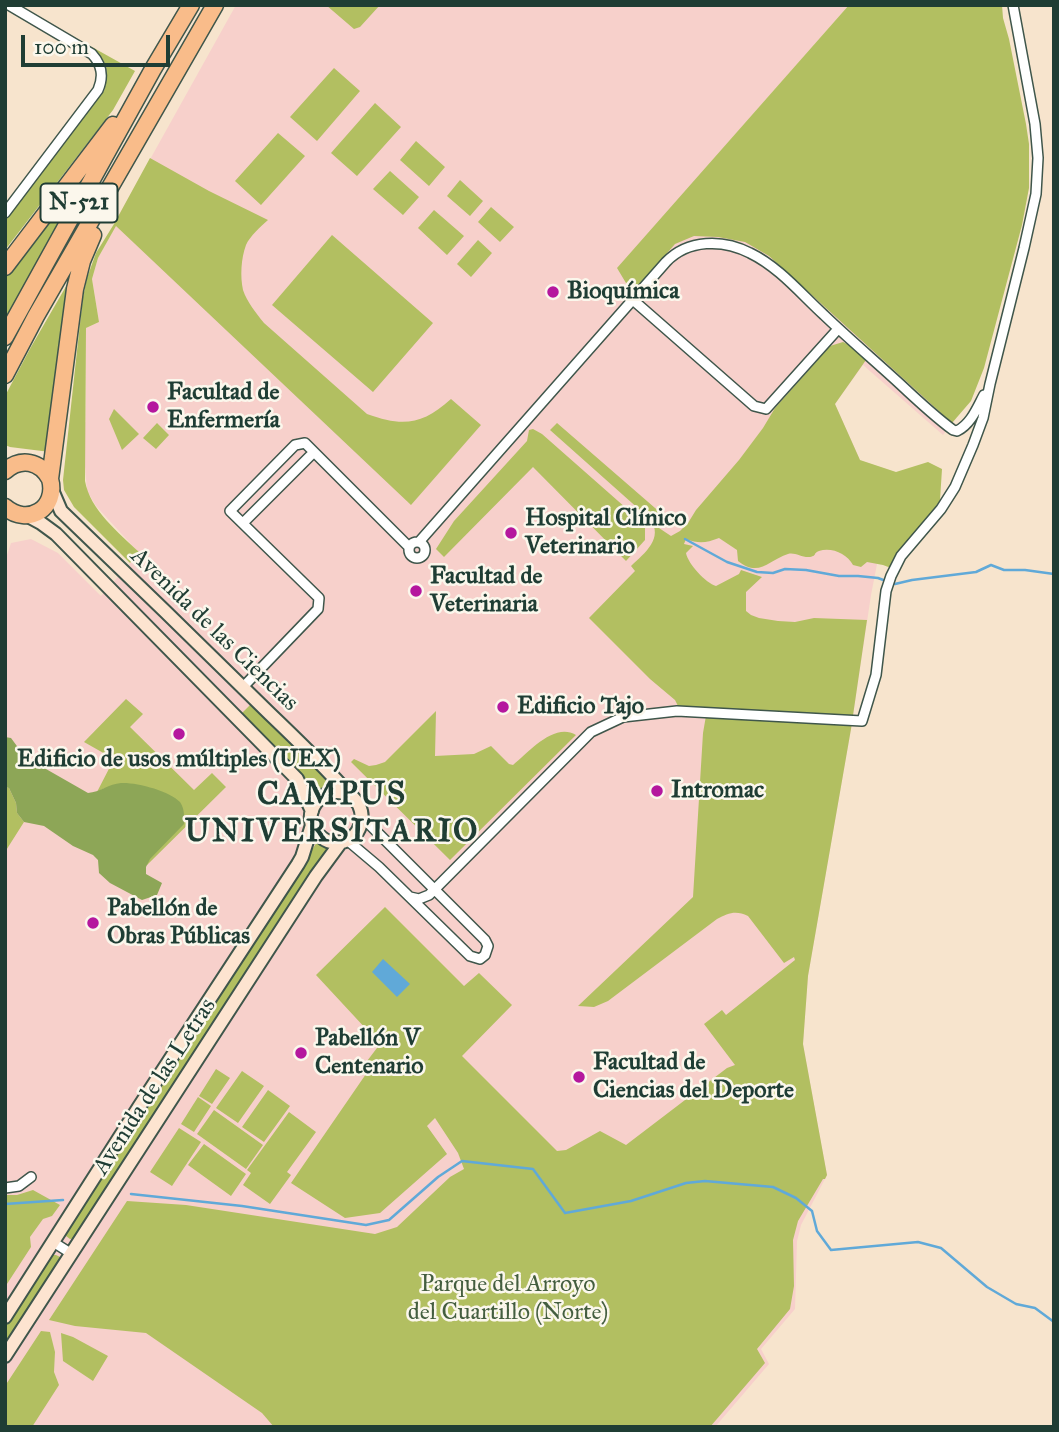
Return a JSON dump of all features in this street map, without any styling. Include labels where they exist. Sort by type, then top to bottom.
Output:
[{"type":"highway","name":"N-521","points":[[5,337],[191,5]]},
{"type":"highway","name":"N-521","points":[[5,375],[36,316],[215,5]]},
{"type":"highway","points":[[5,267],[153,69]]},
{"type":"highway","points":[[13,513],[36,514],[49,501],[75,289],[82,261],[117,178]]},
{"type":"highway","points":[[9,464],[27,462],[38,465],[45,471],[51,485]]},
{"type":"main road","name":"Avenida de las Ciencias","points":[[51,485],[54,499],[61,511],[316,758],[352,797]]},
{"type":"main road","name":"Avenida de las Ciencias","points":[[13,513],[41,523],[56,534],[297,779],[312,811]]},
{"type":"main road","points":[[341,792],[352,797],[359,806],[362,817],[358,831],[344,841],[334,843],[323,839],[312,825],[312,811],[320,798],[341,792]]},
{"type":"main road","name":"Avenida de las Letras","points":[[5,1317],[298,863],[312,825]]},
{"type":"main road","name":"Avenida de las Letras","points":[[5,1356],[316,876],[344,841]]},
{"type":"street","points":[[5,213],[98,90],[103,77],[96,58],[85,48],[9,5]]},
{"type":"street","points":[[410,897],[424,898],[434,890],[591,732],[623,717],[677,711],[862,721],[876,675],[891,576],[901,556],[941,509],[955,487],[983,418],[1036,194],[1038,158],[1034,124],[1013,5]]},
{"type":"street","points":[[243,687],[318,609],[319,598],[230,511],[295,445],[305,443],[409,547],[410,555],[416,558],[424,555],[422,544],[434,524],[674,253],[689,246],[711,243],[732,246],[751,253],[778,272],[953,430],[960,430],[970,419],[990,384]]},
{"type":"street","points":[[632,300],[754,406],[766,409],[838,328]]},
{"type":"street","points":[[243,523],[314,452]]},
{"type":"street","points":[[409,547],[413,542],[422,544]]},
{"type":"street","points":[[344,841],[379,867],[470,956],[477,959],[483,957],[488,950],[485,940],[362,817]]},
{"type":"street","points":[[5,1188],[19,1186],[31,1177]]},
{"type":"street","points":[[53,1242],[72,1254]]},
{"type":"shaded area","points":[[236,5],[849,5],[705,169],[956,418],[943,435],[863,365],[835,404],[860,460],[878,559],[808,976],[803,1044],[827,1175],[801,1225],[797,1241],[795,1309],[761,1349],[769,1364],[715,1427],[5,1427],[5,561],[11,543],[31,539],[58,553],[101,596],[139,553],[96,506],[87,491],[84,454],[86,328],[99,322],[92,279],[98,258],[116,226],[114,224]]},
{"type":"green space","points":[[326,5],[380,5],[360,27],[354,29]]},
{"type":"green space","points":[[849,5],[1002,5],[1029,144],[1029,188],[1022,225],[984,368],[971,401],[952,423],[769,256],[745,242],[694,236],[675,244],[634,291],[617,268]]},
{"type":"green space","points":[[92,47],[135,71],[113,110],[5,250],[5,221],[104,91],[106,67]]},
{"type":"green space","points":[[334,68],[360,91],[317,141],[290,117]]},
{"type":"green space","points":[[375,103],[401,127],[357,176],[331,153]]},
{"type":"green space","points":[[278,133],[305,156],[261,205],[235,181]]},
{"type":"green space","points":[[416,141],[445,167],[429,186],[400,160]]},
{"type":"green space","points":[[150,158],[268,220],[250,238],[244,250],[242,279],[247,299],[264,323],[367,414],[391,421],[412,421],[431,414],[451,399],[481,425],[411,505],[116,226],[98,258],[92,279],[99,322],[86,328],[85,481],[99,511],[139,552],[130,563],[74,507],[64,490],[63,480],[87,278],[96,253]]},
{"type":"green space","points":[[94,162],[5,320],[5,276]]},
{"type":"green space","points":[[390,171],[419,197],[403,215],[373,189]]},
{"type":"green space","points":[[460,180],[483,201],[470,216],[447,196]]},
{"type":"green space","points":[[491,207],[514,227],[500,242],[478,222]]},
{"type":"green space","points":[[434,210],[464,236],[447,255],[418,228]]},
{"type":"green space","points":[[332,235],[433,323],[373,392],[272,305]]},
{"type":"green space","points":[[478,240],[492,253],[471,277],[457,264]]},
{"type":"green space","points":[[72,276],[50,452],[10,447],[5,445],[5,396]]},
{"type":"green space","name":"Parque del Arroyo del Cuartillo (Norte)","points":[[843,342],[866,360],[835,404],[860,460],[896,472],[928,462],[942,469],[940,500],[936,509],[891,568],[867,562],[861,567],[853,565],[843,555],[829,550],[819,551],[810,557],[788,554],[764,566],[752,568],[738,561],[737,550],[719,538],[702,542],[686,539],[684,544],[693,546],[686,553],[694,567],[716,586],[739,574],[741,570],[762,577],[746,592],[746,611],[751,615],[795,622],[814,618],[867,620],[808,976],[803,1044],[827,1175],[798,1221],[793,1240],[794,1286],[790,1309],[757,1349],[765,1363],[710,1427],[274,1427],[262,1413],[146,1333],[75,1326],[49,1320],[127,1201],[186,1205],[375,1234],[397,1227],[450,1177],[464,1169],[458,1153],[435,1118],[427,1126],[447,1154],[380,1213],[345,1218],[291,1183],[366,1074],[361,1069],[380,1044],[316,975],[385,907],[464,986],[479,973],[512,1005],[462,1056],[557,1151],[566,1150],[600,1131],[626,1145],[727,1068],[735,1065],[704,1024],[722,1010],[726,1015],[795,960],[794,957],[784,963],[744,914],[732,913],[717,919],[608,1001],[594,1007],[578,1006],[693,897],[703,733],[707,710],[679,708],[675,700],[589,618],[635,571],[631,566],[651,545],[654,526],[650,519],[550,430],[557,423],[670,521],[656,526],[671,536],[688,523],[739,460],[775,408],[830,346]]},
{"type":"green space","points":[[114,409],[139,434],[122,450],[109,419]]},
{"type":"green space","points":[[157,423],[169,435],[156,449],[143,438]]},
{"type":"green space","points":[[533,429],[643,523],[645,540],[626,561],[533,467],[444,557],[436,549],[454,521],[527,441],[529,430]]},
{"type":"green space","points":[[126,699],[143,714],[130,727],[194,790],[212,773],[226,787],[147,865],[105,788],[97,792],[114,759],[84,742]]},
{"type":"green space","points":[[251,704],[333,786],[312,796],[300,775],[240,715]]},
{"type":"green space","points":[[436,711],[435,756],[474,754],[491,746],[513,765],[551,735],[568,732],[576,735],[450,860],[351,762],[354,759],[369,766],[385,762]]},
{"type":"green space","points":[[5,737],[11,738],[25,757],[88,793],[127,783],[161,791],[180,802],[184,824],[150,859],[146,867],[146,874],[162,883],[157,895],[142,900],[110,883],[99,873],[98,860],[93,855],[73,846],[44,826],[24,822],[17,813],[9,788],[5,787]]},
{"type":"green space","points":[[5,787],[9,788],[17,813],[24,822],[5,852]]},
{"type":"green space","points":[[317,842],[329,849],[76,1238],[70,1239],[65,1232]]},
{"type":"green space","points":[[216,1069],[230,1078],[212,1104],[199,1096]]},
{"type":"green space","points":[[242,1071],[264,1086],[238,1123],[216,1108]]},
{"type":"green space","points":[[268,1090],[290,1106],[264,1142],[242,1127]]},
{"type":"green space","points":[[198,1097],[211,1106],[194,1132],[181,1124]]},
{"type":"green space","points":[[214,1110],[263,1145],[246,1169],[197,1134]]},
{"type":"green space","points":[[289,1112],[316,1132],[287,1172],[291,1175],[270,1204],[243,1185],[251,1173],[247,1170]]},
{"type":"green space","points":[[179,1128],[201,1142],[172,1186],[150,1172]]},
{"type":"green space","points":[[204,1144],[246,1174],[231,1196],[188,1165]]},
{"type":"green space","points":[[33,1190],[60,1205],[52,1216],[43,1219],[30,1237],[31,1247],[5,1287],[5,1195],[17,1195]]},
{"type":"green space","points":[[51,1255],[60,1257],[60,1261],[5,1346],[5,1326]]},
{"type":"green space","points":[[41,1331],[50,1332],[55,1352],[54,1372],[59,1385],[32,1427],[8,1427],[5,1425],[5,1386]]},
{"type":"green space","points":[[61,1333],[108,1356],[93,1381],[63,1361]]},
{"type":"water","points":[[383,959],[410,984],[397,997],[372,972]]},
{"type":"waterway","points":[[685,539],[727,562],[757,572],[806,570],[886,581]]},
{"type":"waterway","points":[[892,583],[976,572],[991,565],[1004,570],[1054,574]]},
{"type":"waterway","points":[[131,1194],[242,1206],[366,1225],[389,1220],[438,1177],[462,1161],[533,1169],[565,1213],[631,1201],[686,1183],[705,1181],[773,1187],[796,1198],[812,1211],[817,1231],[831,1250],[918,1242],[941,1248],[987,1287],[1016,1304],[1035,1308],[1054,1322]]},
{"type":"waterway","points":[[5,1204],[63,1200]]},
{"type":"place","name":"Bioquímica","points":[[553,292]]},
{"type":"place","name":"Facultad de Enfermería","points":[[153,407]]},
{"type":"place","name":"Hospital Clínico Veterinario","points":[[511,533]]},
{"type":"place","name":"Facultad de Veterinaria","points":[[416,591]]},
{"type":"place","name":"Edificio Tajo","points":[[503,707]]},
{"type":"place","name":"Edificio de usos múltiples (UEX)","points":[[179,734]]},
{"type":"place","name":"Intromac","points":[[657,791]]},
{"type":"place","name":"Pabellón de Obras Públicas","points":[[93,923]]},
{"type":"place","name":"Pabellón V Centenario","points":[[301,1053]]},
{"type":"place","name":"Facultad de Ciencias del Deporte","points":[[579,1077]]},
{"type":"district","name":"CAMPUS UNIVERSITARIO","points":[[332,814]]}]
